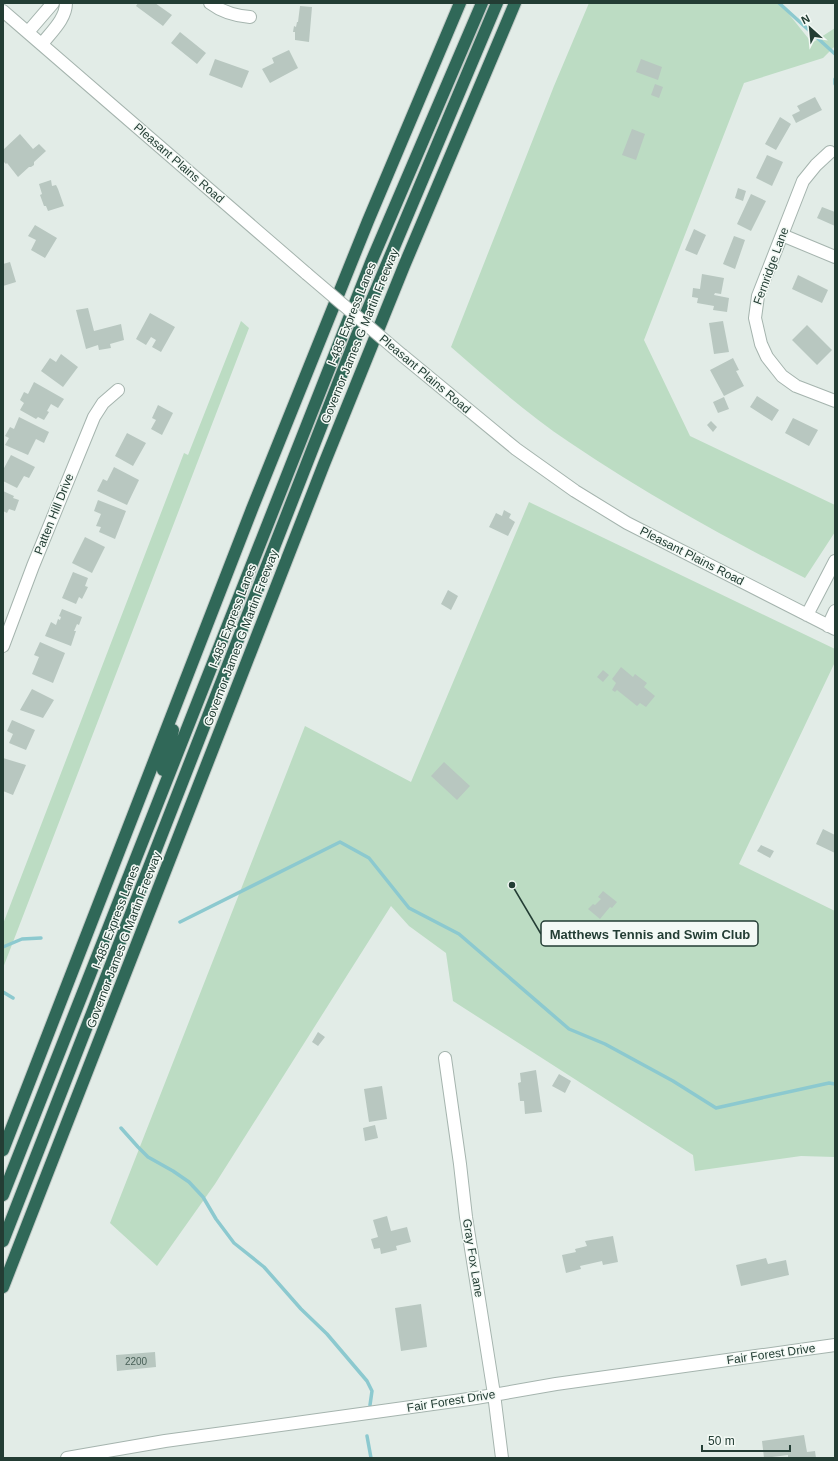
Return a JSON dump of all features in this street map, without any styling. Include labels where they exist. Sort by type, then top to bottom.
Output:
[{"type":"highway","points":[[3,1150],[255,502],[368,221],[460,3]]},
{"type":"highway","name":"I-485 Express Lanes","points":[[3,1195],[372,260],[482,3]]},
{"type":"highway","name":"I-485 Express Lanes","points":[[3,1242],[357,335],[497,3]]},
{"type":"highway","name":"Governor James G Martin Freeway","points":[[3,1287],[324,464],[404,266],[515,3]]},
{"type":"highway","points":[[328,409],[404,266]]},
{"type":"highway","points":[[154,812],[183,686]]},
{"type":"street","points":[[28,32],[53,3]]},
{"type":"street","points":[[42,44],[63,17],[66,9],[66,3]]},
{"type":"street","points":[[210,3],[227,12],[250,17]]},
{"type":"street","name":"Pleasant Plains Road","points":[[3,11],[306,274],[516,449],[575,491],[628,523],[832,628]]},
{"type":"street","name":"Fernridge Lane","points":[[830,152],[816,165],[803,181],[758,296],[755,318],[761,344],[767,357],[782,376],[801,388],[835,401]]},
{"type":"street","points":[[782,235],[835,257]]},
{"type":"street","name":"Patten Hill Drive","points":[[3,646],[41,545],[94,417],[103,403],[118,390]]},
{"type":"street","points":[[807,615],[835,561]]},
{"type":"street","points":[[832,628],[835,611]]},
{"type":"street","name":"Gray Fox Lane","points":[[445,1058],[466,1217],[494,1394],[502,1458]]},
{"type":"street","name":"Fair Forest Drive","points":[[67,1458],[165,1441],[310,1422],[556,1384],[835,1345]]},
{"type":"green space","points":[[589,3],[780,3],[812,43],[835,28],[835,46],[823,58],[744,83],[644,340],[690,436],[835,505],[835,532],[805,578],[744,547],[685,514],[597,461],[538,420],[451,347],[554,86]]},
{"type":"green space","points":[[241,321],[249,328],[3,968],[3,924],[184,453],[188,455]]},
{"type":"green space","points":[[529,502],[835,649],[835,662],[739,864],[835,911],[835,1157],[801,1156],[695,1171],[693,1155],[453,1001],[446,953],[409,926],[391,906],[215,1184],[157,1266],[110,1223],[305,726],[411,782]]},
{"type":"building","points":[[138,3],[155,3],[172,15],[163,26],[136,6]]},
{"type":"building","points":[[300,6],[312,7],[309,42],[295,40],[295,32],[293,32],[294,26],[296,27],[298,22]]},
{"type":"building","points":[[180,32],[206,53],[197,64],[171,43]]},
{"type":"building","points":[[289,50],[298,68],[270,83],[262,69],[274,63],[272,58]]},
{"type":"building","points":[[215,59],[249,71],[242,88],[209,75]]},
{"type":"building","points":[[641,59],[662,67],[658,80],[636,72]]},
{"type":"building","points":[[655,84],[663,87],[659,98],[651,95]]},
{"type":"building","points":[[815,97],[822,110],[796,123],[792,115],[800,111],[797,106]]},
{"type":"building","points":[[780,117],[791,124],[776,150],[765,144]]},
{"type":"building","points":[[632,129],[645,134],[636,160],[622,155]]},
{"type":"building","points":[[20,134],[33,149],[39,144],[46,151],[34,162],[34,165],[29,167],[18,177],[7,163],[6,164],[3,161],[3,150]]},
{"type":"building","points":[[767,155],[783,162],[772,186],[756,178]]},
{"type":"building","points":[[51,180],[52,186],[56,185],[58,189],[64,206],[48,211],[46,206],[44,206],[40,195],[42,194],[39,184]]},
{"type":"building","points":[[738,188],[746,191],[743,201],[735,198]]},
{"type":"building","points":[[751,194],[766,201],[751,231],[737,224]]},
{"type":"building","points":[[822,207],[835,212],[835,226],[817,218]]},
{"type":"building","points":[[35,225],[57,238],[45,258],[31,250],[36,240],[28,236]]},
{"type":"building","points":[[694,229],[706,235],[697,255],[685,250]]},
{"type":"building","points":[[734,236],[745,240],[735,269],[723,264]]},
{"type":"building","points":[[10,262],[16,282],[3,286],[3,264]]},
{"type":"building","points":[[702,274],[724,278],[721,294],[715,293],[714,295],[729,298],[727,312],[713,310],[714,306],[697,303],[698,298],[692,297],[693,288],[700,289]]},
{"type":"building","points":[[798,275],[828,290],[822,303],[792,289]]},
{"type":"building","points":[[88,308],[94,331],[121,324],[124,340],[110,344],[111,348],[99,350],[98,345],[86,349],[76,310]]},
{"type":"building","points":[[150,313],[175,327],[161,352],[152,347],[156,340],[151,337],[146,345],[136,339]]},
{"type":"building","points":[[723,321],[729,352],[714,354],[709,323]]},
{"type":"building","points":[[807,325],[832,350],[817,365],[792,340]]},
{"type":"building","points":[[61,354],[78,367],[63,387],[41,371],[50,358],[56,362]]},
{"type":"building","points":[[733,358],[739,370],[736,371],[744,386],[724,396],[710,370]]},
{"type":"building","points":[[34,382],[64,399],[58,408],[51,404],[47,411],[49,412],[44,420],[38,417],[36,419],[20,410],[24,403],[20,400],[24,392],[28,394]]},
{"type":"building","points":[[757,396],[779,410],[772,421],[750,407]]},
{"type":"building","points":[[724,397],[729,409],[718,413],[713,402]]},
{"type":"building","points":[[158,405],[173,413],[162,435],[151,429],[156,420],[152,418]]},
{"type":"building","points":[[19,417],[49,432],[44,443],[36,439],[28,455],[5,445],[9,438],[5,436],[10,427],[14,429]]},
{"type":"building","points":[[793,418],[818,430],[809,446],[785,433]]},
{"type":"building","points":[[711,421],[717,427],[713,432],[707,425]]},
{"type":"building","points":[[127,433],[146,443],[133,466],[115,456]]},
{"type":"building","points":[[11,455],[35,467],[29,478],[24,476],[17,488],[3,481],[3,470]]},
{"type":"building","points":[[114,467],[139,480],[127,505],[97,491],[103,479],[107,481]]},
{"type":"building","points":[[3,491],[19,500],[15,511],[9,509],[7,513],[3,511]]},
{"type":"building","points":[[98,500],[126,511],[115,539],[99,532],[101,527],[96,526],[101,514],[94,511]]},
{"type":"building","points":[[504,510],[511,514],[509,518],[515,522],[508,536],[489,527],[496,513],[502,516]]},
{"type":"building","points":[[85,537],[105,547],[92,573],[72,563]]},
{"type":"building","points":[[73,572],[88,578],[85,586],[88,587],[82,599],[79,597],[76,604],[62,598]]},
{"type":"building","points":[[448,590],[458,596],[451,610],[441,604]]},
{"type":"building","points":[[62,609],[82,617],[79,625],[77,624],[74,631],[76,631],[71,646],[45,636],[51,622],[56,625],[58,619],[60,620],[61,617],[59,616]]},
{"type":"building","points":[[40,642],[65,653],[53,683],[32,674],[39,657],[34,655]]},
{"type":"building","points":[[621,667],[633,677],[635,674],[647,683],[644,687],[655,696],[646,707],[640,703],[637,706],[617,690],[615,692],[612,690],[616,683],[612,679]]},
{"type":"building","points":[[603,670],[609,675],[603,682],[597,677]]},
{"type":"building","points":[[32,689],[54,700],[43,718],[20,710]]},
{"type":"building","points":[[12,720],[35,730],[26,750],[9,743],[13,734],[7,731]]},
{"type":"building","points":[[3,758],[26,765],[13,795],[3,791]]},
{"type":"building","points":[[444,762],[470,786],[457,800],[431,776]]},
{"type":"building","points":[[823,829],[835,835],[835,853],[816,844]]},
{"type":"building","points":[[761,845],[774,851],[770,858],[757,851]]},
{"type":"building","points":[[603,891],[617,902],[612,908],[610,907],[600,919],[588,909],[601,899],[598,897]]},
{"type":"building","points":[[318,1032],[325,1037],[318,1046],[312,1042]]},
{"type":"building","points":[[536,1070],[542,1112],[525,1114],[524,1101],[520,1101],[518,1083],[521,1082],[520,1073]]},
{"type":"building","points":[[559,1074],[571,1081],[565,1093],[552,1086]]},
{"type":"building","points":[[382,1086],[387,1119],[369,1122],[364,1089]]},
{"type":"building","points":[[375,1125],[378,1138],[365,1141],[363,1128]]},
{"type":"building","points":[[387,1216],[391,1231],[407,1227],[411,1242],[396,1246],[397,1250],[381,1254],[380,1248],[374,1249],[371,1239],[378,1237],[373,1220]]},
{"type":"building","points":[[613,1236],[618,1262],[603,1265],[602,1261],[580,1266],[581,1269],[566,1273],[562,1255],[576,1252],[575,1249],[587,1246],[585,1241]]},
{"type":"building","points":[[766,1258],[768,1264],[786,1260],[789,1275],[741,1286],[736,1265]]},
{"type":"building","points":[[421,1304],[427,1347],[401,1351],[395,1308]]},
{"type":"building","points":[[155,1352],[156,1367],[117,1371],[116,1355]]},
{"type":"building","points":[[804,1435],[807,1452],[815,1451],[816,1458],[788,1458],[788,1455],[764,1458],[762,1441]]},
{"type":"waterway","points":[[779,3],[835,54]]},
{"type":"waterway","points":[[835,79],[835,84]]},
{"type":"waterway","points":[[180,922],[340,842],[369,858],[409,908],[459,934],[569,1029],[605,1044],[673,1081],[716,1108],[829,1083],[835,1084]]},
{"type":"waterway","points":[[3,947],[22,939],[41,938]]},
{"type":"waterway","points":[[3,992],[13,998]]},
{"type":"waterway","points":[[121,1128],[148,1157],[189,1182],[203,1197],[216,1219],[234,1243],[264,1267],[301,1309],[327,1334],[367,1381],[372,1391],[370,1405]]},
{"type":"waterway","points":[[367,1436],[371,1458]]},
{"type":"place","name":"Matthews Tennis and Swim Club","points":[[512,885]]}]
